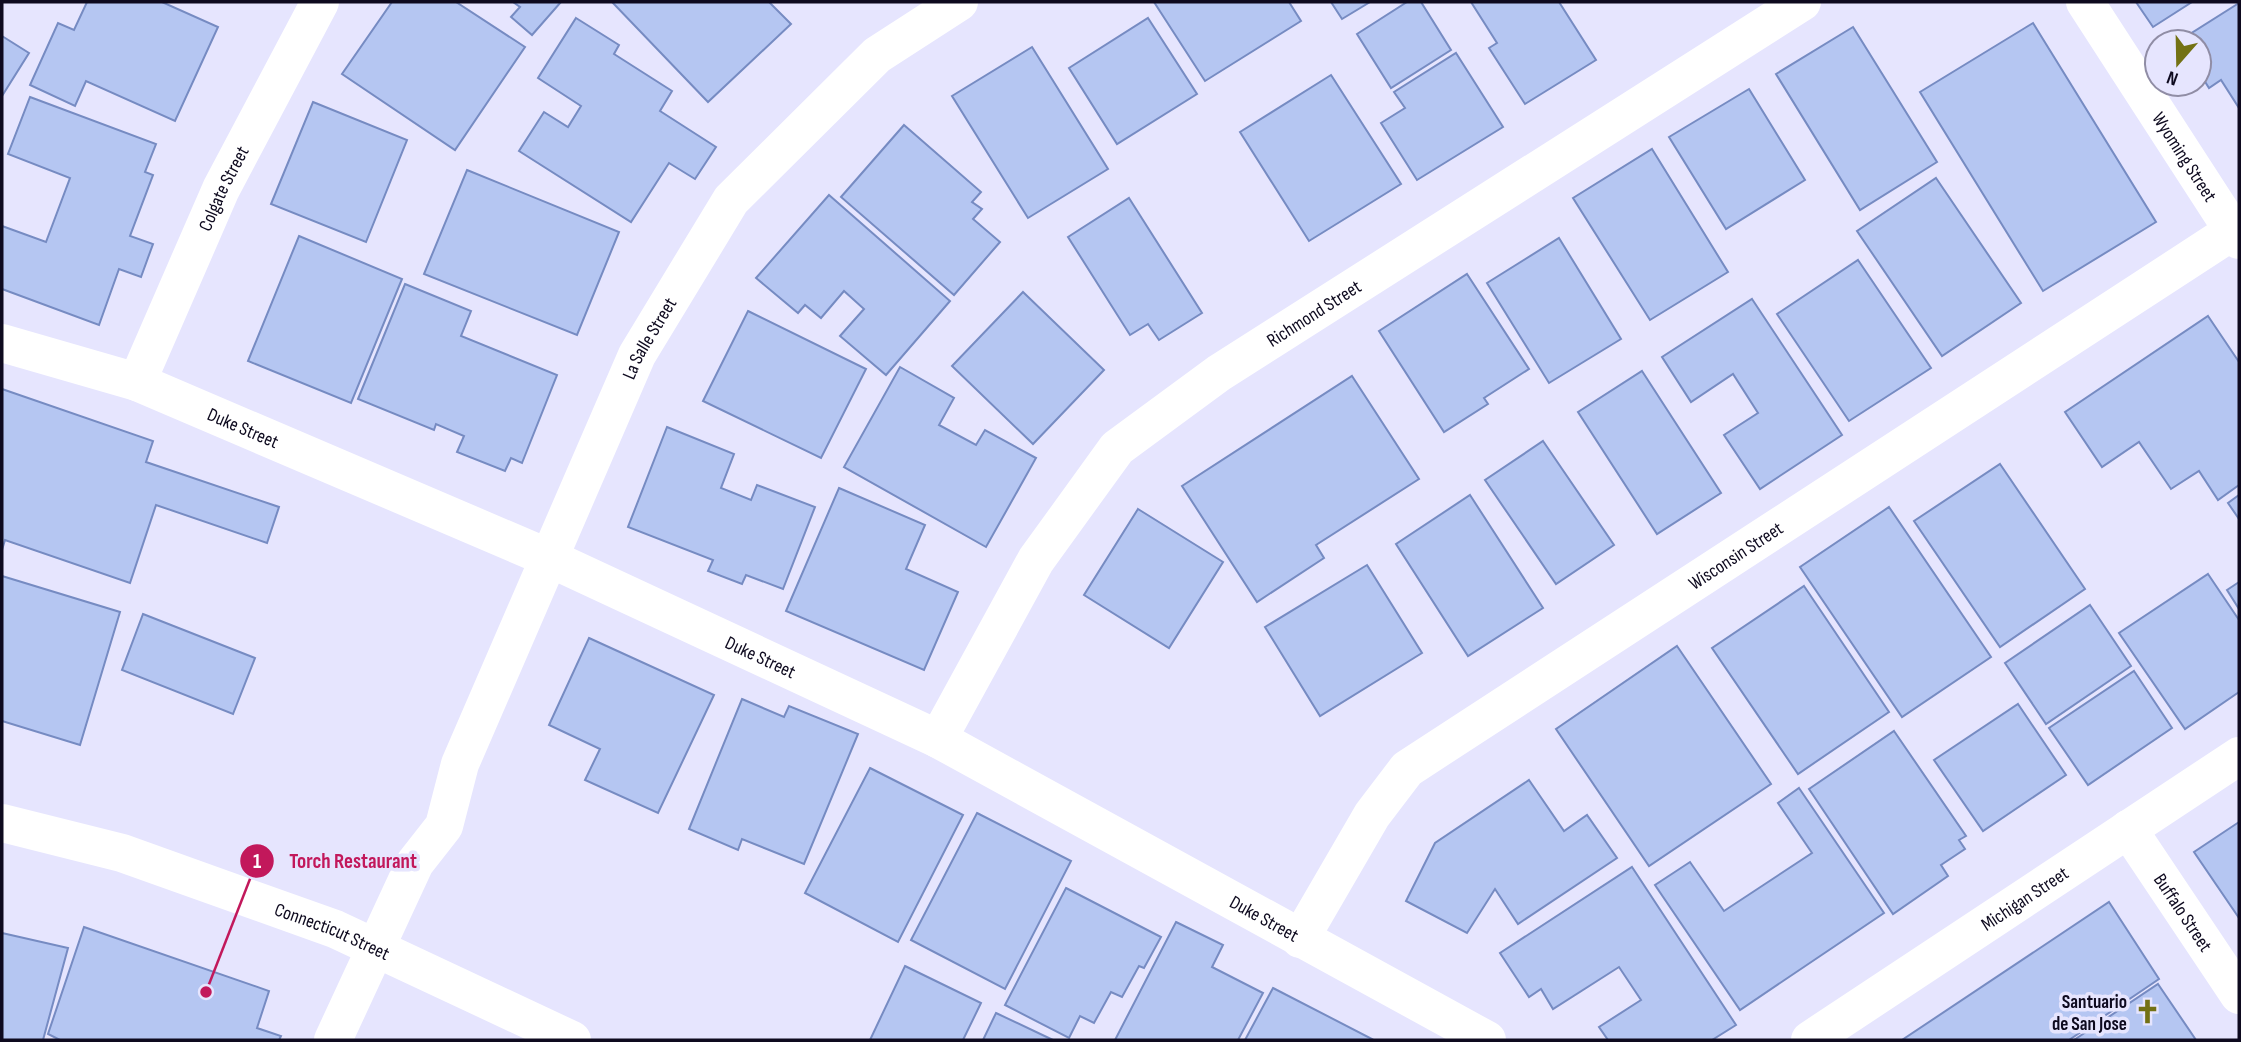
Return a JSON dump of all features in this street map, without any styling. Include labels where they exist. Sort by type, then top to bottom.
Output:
[{"type":"street","name":"Colgate Street","points":[[136,382],[221,189],[320,2]]},
{"type":"street","name":"La Salle Street","points":[[333,1040],[415,863],[444,826],[460,764],[637,355],[731,200],[877,55],[959,2]]},
{"type":"street","name":"Richmond Street","points":[[938,738],[1036,560],[1117,448],[1219,373],[1802,2]]},
{"type":"street","name":"Wyoming Street","points":[[2085,2],[2236,235]]},
{"type":"street","name":"Wisconsin Street","points":[[1300,939],[1372,815],[1407,769],[2236,235]]},
{"type":"street","name":"Duke Street","points":[[2,343],[136,382],[549,558],[938,738],[1487,1040]]},
{"type":"street","name":"Michigan Street","points":[[1810,1040],[2239,756]]},
{"type":"street","name":"Connecticut Street","points":[[2,822],[121,853],[335,929],[572,1040]]},
{"type":"street","name":"Buffalo Street","points":[[2128,830],[2239,995]]},
{"type":"building","points":[[87,2],[162,2],[218,27],[175,121],[86,81],[75,106],[30,85],[58,23],[74,30]]},
{"type":"building","points":[[392,2],[456,2],[525,47],[455,150],[342,74]]},
{"type":"building","points":[[513,2],[561,2],[532,35],[511,17],[520,7]]},
{"type":"building","points":[[612,2],[769,2],[791,24],[708,102]]},
{"type":"building","points":[[1154,2],[1289,2],[1301,21],[1205,81]]},
{"type":"building","points":[[1331,2],[1370,2],[1342,19]]},
{"type":"building","points":[[1407,2],[1421,2],[1451,50],[1391,88],[1357,34]]},
{"type":"building","points":[[1471,2],[1559,2],[1596,60],[1525,104],[1489,48],[1497,43]]},
{"type":"building","points":[[2136,2],[2192,2],[2153,27]]},
{"type":"building","points":[[2239,3],[2239,108],[2221,80],[2213,85],[2213,28],[2200,28]]},
{"type":"building","points":[[576,18],[619,45],[614,54],[672,91],[660,111],[716,147],[695,179],[669,163],[631,222],[519,151],[544,112],[568,127],[581,106],[538,78]]},
{"type":"building","points":[[1148,18],[1197,94],[1117,144],[1069,68]]},
{"type":"building","points":[[2033,23],[2156,222],[2043,291],[1920,92]]},
{"type":"building","points":[[1853,27],[1937,162],[1860,210],[1776,74]]},
{"type":"building","points":[[2,36],[29,53],[2,96]]},
{"type":"building","points":[[1032,47],[1108,169],[1028,218],[952,96]]},
{"type":"building","points":[[1456,53],[1503,127],[1417,180],[1381,123],[1405,108],[1394,92]]},
{"type":"building","points":[[1331,75],[1401,184],[1309,241],[1240,132]]},
{"type":"building","points":[[1749,89],[1805,180],[1726,229],[1669,137]]},
{"type":"building","points":[[30,97],[156,144],[145,172],[153,175],[130,236],[153,244],[141,277],[119,269],[99,325],[2,289],[2,226],[46,242],[70,178],[8,154]]},
{"type":"building","points":[[313,102],[407,140],[366,242],[271,204]]},
{"type":"building","points":[[904,125],[981,192],[972,202],[982,209],[973,219],[1000,242],[954,295],[841,197]]},
{"type":"building","points":[[1652,149],[1728,272],[1650,320],[1573,198]]},
{"type":"building","points":[[467,170],[619,232],[577,335],[424,274]]},
{"type":"building","points":[[1936,178],[2021,303],[1942,356],[1857,231]]},
{"type":"building","points":[[829,195],[950,301],[886,375],[840,336],[864,309],[844,291],[821,318],[805,305],[798,313],[756,278]]},
{"type":"building","points":[[1129,198],[1202,313],[1159,340],[1148,324],[1130,335],[1068,237]]},
{"type":"building","points":[[299,236],[402,279],[351,403],[248,361]]},
{"type":"building","points":[[1559,238],[1621,339],[1549,383],[1487,283]]},
{"type":"building","points":[[1858,260],[1931,368],[1849,421],[1777,314]]},
{"type":"building","points":[[1467,274],[1529,369],[1484,398],[1488,404],[1444,432],[1379,331]]},
{"type":"building","points":[[405,284],[471,311],[461,336],[557,375],[522,463],[511,458],[505,471],[457,452],[464,436],[436,424],[434,430],[358,399]]},
{"type":"building","points":[[1023,292],[1104,370],[1033,444],[952,366]]},
{"type":"building","points":[[1752,299],[1842,435],[1760,489],[1724,435],[1758,413],[1733,374],[1691,402],[1662,357]]},
{"type":"building","points":[[748,311],[866,369],[821,458],[703,401]]},
{"type":"building","points":[[2208,316],[2239,362],[2239,485],[2218,500],[2199,471],[2171,489],[2139,442],[2102,467],[2065,412]]},
{"type":"building","points":[[900,367],[954,398],[939,425],[976,445],[985,430],[1036,458],[986,547],[844,467]]},
{"type":"building","points":[[1642,371],[1721,493],[1657,534],[1578,412]]},
{"type":"building","points":[[1352,376],[1419,479],[1316,545],[1324,558],[1257,602],[1182,486]]},
{"type":"building","points":[[2,389],[153,441],[146,462],[279,507],[267,543],[156,505],[130,583],[5,540],[2,550]]},
{"type":"building","points":[[667,427],[734,454],[721,488],[751,500],[757,485],[815,507],[783,589],[746,575],[742,584],[708,571],[713,560],[628,527]]},
{"type":"building","points":[[1543,441],[1614,545],[1556,584],[1485,480]]},
{"type":"building","points":[[2000,464],[2085,589],[2000,647],[1914,521]]},
{"type":"building","points":[[839,488],[925,525],[906,569],[958,592],[924,670],[786,611]]},
{"type":"building","points":[[1470,495],[1543,608],[1468,656],[1396,544]]},
{"type":"building","points":[[2239,495],[2239,519],[2228,503]]},
{"type":"building","points":[[1889,507],[1991,657],[1902,717],[1800,567]]},
{"type":"building","points":[[1138,509],[1223,562],[1169,648],[1084,595]]},
{"type":"building","points":[[1367,565],[1422,653],[1320,716],[1265,627]]},
{"type":"building","points":[[2208,574],[2239,620],[2239,692],[2185,729],[2119,633]]},
{"type":"building","points":[[2,576],[120,612],[80,745],[2,721]]},
{"type":"building","points":[[2239,582],[2239,609],[2227,590]]},
{"type":"building","points":[[1804,586],[1889,712],[1798,774],[1712,648]]},
{"type":"building","points":[[2090,605],[2131,666],[2046,724],[2005,663]]},
{"type":"building","points":[[143,614],[255,658],[233,714],[122,670]]},
{"type":"building","points":[[589,638],[714,695],[658,813],[585,780],[600,749],[549,725]]},
{"type":"building","points":[[1677,646],[1771,784],[1649,866],[1556,729]]},
{"type":"building","points":[[2134,671],[2172,728],[2088,785],[2049,728]]},
{"type":"building","points":[[742,699],[784,717],[789,706],[858,734],[804,864],[742,839],[738,850],[689,829]]},
{"type":"building","points":[[2018,704],[2066,775],[1983,831],[1934,760]]},
{"type":"building","points":[[1894,731],[1966,836],[1959,840],[1965,849],[1941,865],[1948,876],[1893,914],[1809,789]]},
{"type":"building","points":[[870,768],[963,815],[898,942],[805,893]]},
{"type":"building","points":[[1529,780],[1564,831],[1587,815],[1617,858],[1518,924],[1495,889],[1467,933],[1406,901],[1435,843]]},
{"type":"building","points":[[1799,788],[1884,913],[1740,1010],[1655,885],[1690,862],[1724,911],[1812,853],[1778,803]]},
{"type":"building","points":[[977,813],[1071,861],[1005,989],[911,940]]},
{"type":"building","points":[[2239,822],[2239,918],[2194,852]]},
{"type":"building","points":[[1632,867],[1736,1025],[1712,1040],[1608,1040],[1599,1027],[1641,1000],[1619,967],[1553,1009],[1541,989],[1529,997],[1500,953]]},
{"type":"building","points":[[1066,888],[1161,937],[1144,968],[1139,966],[1122,997],[1111,992],[1094,1023],[1080,1016],[1069,1038],[1005,1005]]},
{"type":"building","points":[[2109,902],[2159,979],[2069,1040],[1902,1040]]},
{"type":"building","points":[[1176,922],[1223,945],[1212,967],[1263,993],[1238,1040],[1115,1040]]},
{"type":"building","points":[[84,927],[269,991],[257,1028],[281,1036],[279,1040],[60,1040],[48,1034]]},
{"type":"building","points":[[2,933],[68,948],[43,1040],[2,1040]]},
{"type":"building","points":[[905,966],[981,1003],[963,1040],[870,1040]]},
{"type":"building","name":"Santuario de San Jose","points":[[2158,984],[2196,1040],[2074,1040]]},
{"type":"building","points":[[1273,988],[1372,1039],[1245,1040]]},
{"type":"building","points":[[996,1013],[1053,1040],[983,1040]]},
{"type":"place","name":"Torch Restaurant","points":[[206,992]]},
{"type":"place","name":"Santuario de San Jose","points":[[2147,1012]]}]
